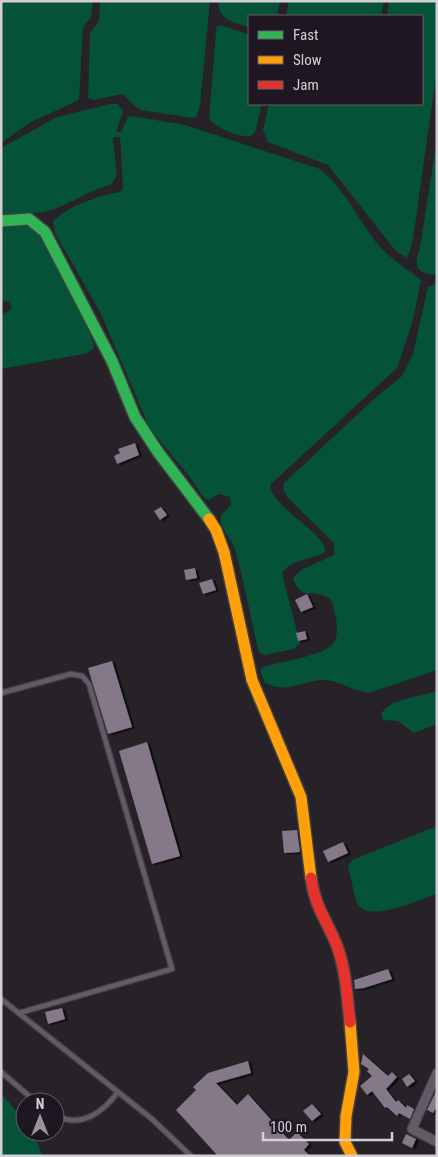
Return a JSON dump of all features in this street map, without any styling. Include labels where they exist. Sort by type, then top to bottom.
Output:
[{"type":"street","points":[[1,221],[29,219],[45,232],[102,340],[135,417],[158,452],[204,510],[216,530],[224,552],[252,680],[301,797],[314,898],[337,946],[346,981],[354,1072],[346,1116],[345,1142],[352,1156]]},
{"type":"street","points":[[436,1140],[412,1129],[437,1073]]},
{"type":"lane","points":[[1,693],[71,674],[82,676],[89,684],[172,969],[19,1014]]},
{"type":"lane","points":[[1,999],[152,1119],[191,1156]]},
{"type":"lane","points":[[1,1072],[24,1092]]},
{"type":"lane","points":[[65,1118],[75,1120],[85,1119],[98,1114],[118,1092]]},
{"type":"shaded area","points":[[1,1],[93,1],[91,17],[83,27],[79,100],[29,123],[4,141],[1,141]]},
{"type":"shaded area","points":[[100,1],[210,1],[200,105],[196,117],[141,110],[135,107],[122,94],[94,100],[88,98],[90,33],[99,21]]},
{"type":"shaded area","points":[[218,1],[280,1],[277,15],[248,15],[248,27],[228,19],[220,12]]},
{"type":"shaded area","points":[[289,1],[384,1],[381,15],[286,15]]},
{"type":"shaded area","points":[[389,1],[437,1],[437,69],[413,239],[406,258],[395,250],[328,165],[268,142],[263,130],[269,105],[423,105],[423,15],[387,15]]},
{"type":"shaded area","points":[[221,25],[248,35],[248,105],[262,105],[255,132],[251,136],[228,132],[209,119],[217,26]]},
{"type":"shaded area","points":[[118,104],[123,111],[116,132],[121,132],[128,117],[131,116],[185,125],[320,169],[337,186],[379,246],[421,280],[413,320],[397,368],[270,485],[278,501],[320,539],[325,547],[325,552],[290,565],[282,574],[300,643],[294,649],[264,655],[259,652],[235,550],[221,523],[221,515],[231,505],[230,497],[219,494],[208,500],[204,498],[189,476],[150,429],[101,314],[55,233],[53,221],[67,211],[94,199],[120,192],[123,187],[120,137],[114,137],[113,140],[117,174],[112,184],[48,211],[1,215],[1,148],[57,117]]},
{"type":"shaded area","points":[[437,139],[437,275],[421,271],[418,268],[417,260]]},
{"type":"shaded area","points":[[20,223],[27,225],[37,232],[42,240],[78,307],[94,347],[88,353],[1,369],[1,314],[9,311],[11,308],[9,301],[1,302],[1,227]]},
{"type":"shaded area","points":[[437,283],[437,670],[369,693],[328,680],[287,687],[273,686],[265,683],[260,670],[263,667],[320,652],[333,644],[337,628],[331,601],[327,597],[299,590],[293,578],[301,570],[334,555],[334,543],[287,497],[283,489],[284,483],[375,398],[402,376],[413,354],[428,287]]},
{"type":"shaded area","points":[[437,691],[437,724],[414,733],[398,721],[383,720],[381,714],[391,704]]},
{"type":"shaded area","points":[[437,826],[437,894],[397,908],[376,912],[367,911],[360,907],[354,894],[348,866],[352,860]]},
{"type":"shaded area","points":[[1,1093],[15,1110],[15,1142],[37,1142],[43,1156],[1,1156]]},
{"type":"building","points":[[135,443],[139,455],[117,464],[114,456],[120,453],[118,449]]},
{"type":"building","points":[[161,507],[167,515],[160,520],[154,511]]},
{"type":"building","points":[[195,568],[197,578],[186,580],[184,570]]},
{"type":"building","points":[[212,579],[216,590],[203,594],[199,583]]},
{"type":"building","points":[[307,594],[313,607],[301,612],[295,600]]},
{"type":"building","points":[[305,631],[307,639],[298,641],[296,633]]},
{"type":"building","points":[[112,661],[132,727],[108,734],[88,668]]},
{"type":"building","points":[[147,742],[180,856],[152,864],[119,751]]},
{"type":"building","points":[[297,830],[300,852],[284,853],[282,831]]},
{"type":"building","points":[[343,842],[348,853],[328,862],[323,851]]},
{"type":"building","points":[[388,969],[392,979],[355,989],[354,980]]},
{"type":"building","points":[[62,1008],[65,1019],[48,1024],[45,1012]]},
{"type":"building","points":[[363,1054],[388,1076],[392,1072],[397,1077],[386,1089],[396,1102],[398,1100],[406,1108],[407,1105],[414,1109],[410,1119],[399,1113],[397,1116],[387,1107],[385,1108],[372,1091],[367,1095],[360,1086],[372,1076],[367,1071],[369,1069],[361,1064]]},
{"type":"building","points":[[248,1061],[251,1073],[216,1083],[237,1105],[248,1094],[289,1140],[297,1132],[309,1144],[304,1150],[310,1156],[218,1156],[176,1110],[196,1090],[193,1087],[208,1073]]},
{"type":"building","points":[[409,1074],[415,1081],[407,1087],[402,1079]]},
{"type":"building","points":[[437,1089],[437,1106],[433,1113],[427,1110]]},
{"type":"building","points":[[312,1104],[321,1114],[312,1121],[303,1111]]},
{"type":"building","points":[[406,1134],[416,1139],[412,1148],[402,1143]]},
{"type":"traffic: fast","points":[[1,221],[29,219],[45,232],[112,361],[135,417],[158,452],[209,519]]},
{"type":"traffic: slow","points":[[209,519],[216,530],[224,552],[252,680],[301,797],[311,878]]},
{"type":"traffic: slow","points":[[350,1022],[354,1072],[346,1116],[345,1142],[352,1156]]},
{"type":"traffic: jam","points":[[311,878],[318,906],[340,955],[346,984],[350,1022]]}]
